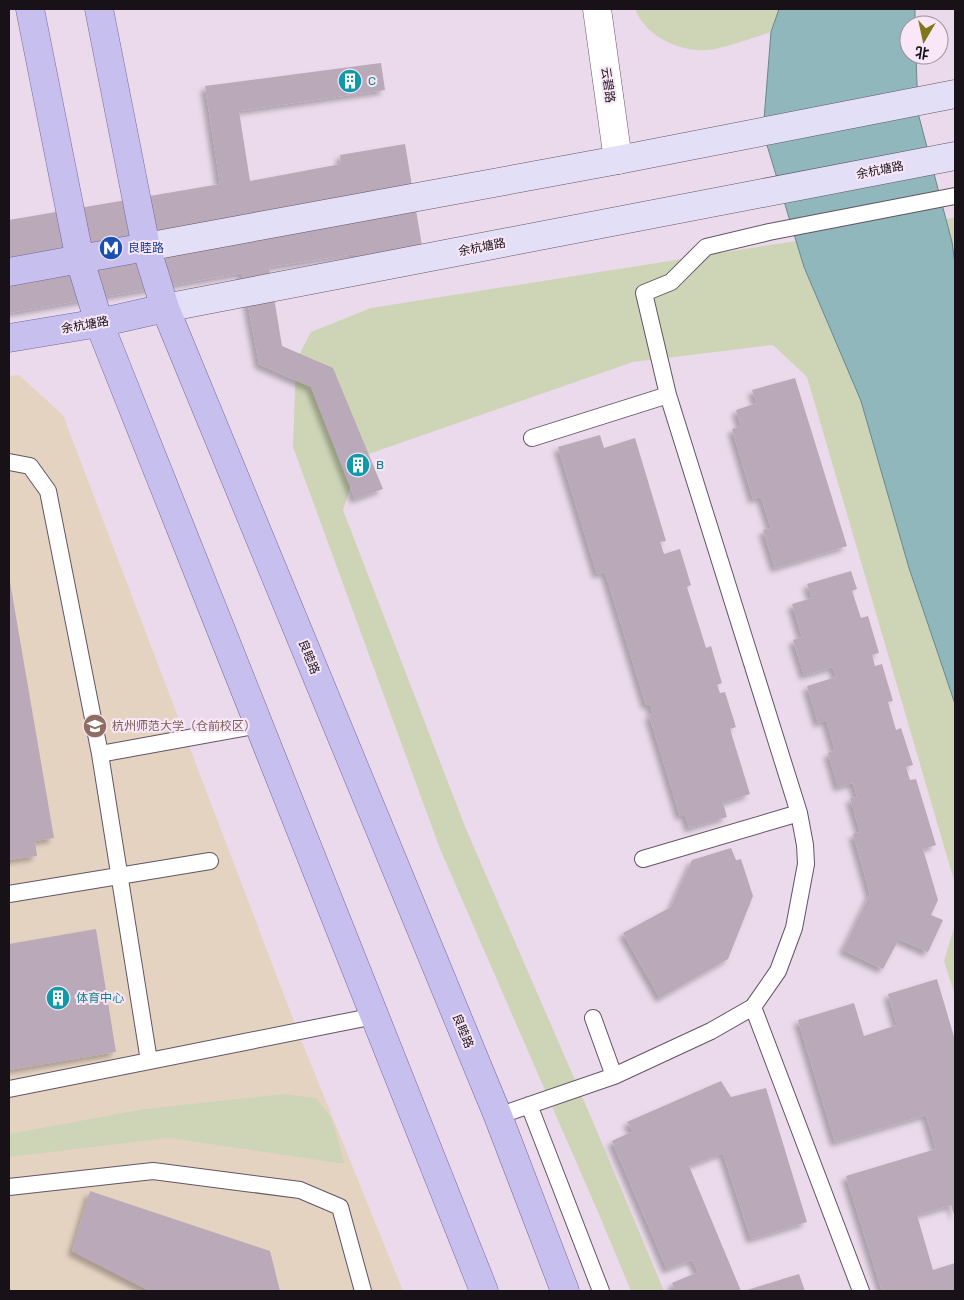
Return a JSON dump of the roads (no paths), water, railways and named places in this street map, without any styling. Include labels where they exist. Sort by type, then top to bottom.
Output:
[{"type":"main road","points":[[30,9],[80,260],[99,323],[484,1291]]},
{"type":"main road","name":"良睦路","points":[[99,9],[146,247],[165,308],[498,1116],[565,1291]]},
{"type":"main road","points":[[9,272],[618,160],[955,94]]},
{"type":"main road","name":"余杭塘路","points":[[9,338],[99,323],[165,308],[950,157]]},
{"type":"street","name":"云碧路","points":[[597,9],[618,160]]},
{"type":"lane","points":[[498,1116],[614,1076],[711,1031],[753,1007],[778,971],[794,928],[806,864],[800,813],[668,395],[644,293],[671,282],[706,247],[769,232],[955,196]]},
{"type":"lane","points":[[532,438],[668,395]]},
{"type":"lane","points":[[9,462],[30,466],[48,492],[100,754],[149,1061]]},
{"type":"lane","points":[[100,754],[259,725]]},
{"type":"lane","points":[[643,859],[800,813]]},
{"type":"lane","points":[[9,894],[210,861]]},
{"type":"lane","points":[[753,1007],[861,1291]]},
{"type":"lane","points":[[9,1089],[375,1016]]},
{"type":"lane","points":[[593,1018],[614,1076]]},
{"type":"lane","points":[[529,1105],[601,1291]]},
{"type":"lane","points":[[9,1188],[153,1171],[300,1190],[340,1207],[363,1291]]},
{"type":"place","name":"C","points":[[350,81]]},
{"type":"place","name":"良睦路","points":[[111,248]]},
{"type":"place","name":"B","points":[[358,465]]},
{"type":"place","name":"杭州师范大学（仓前校区）","points":[[95,726]]},
{"type":"place","name":"体育中心","points":[[58,998]]}]
